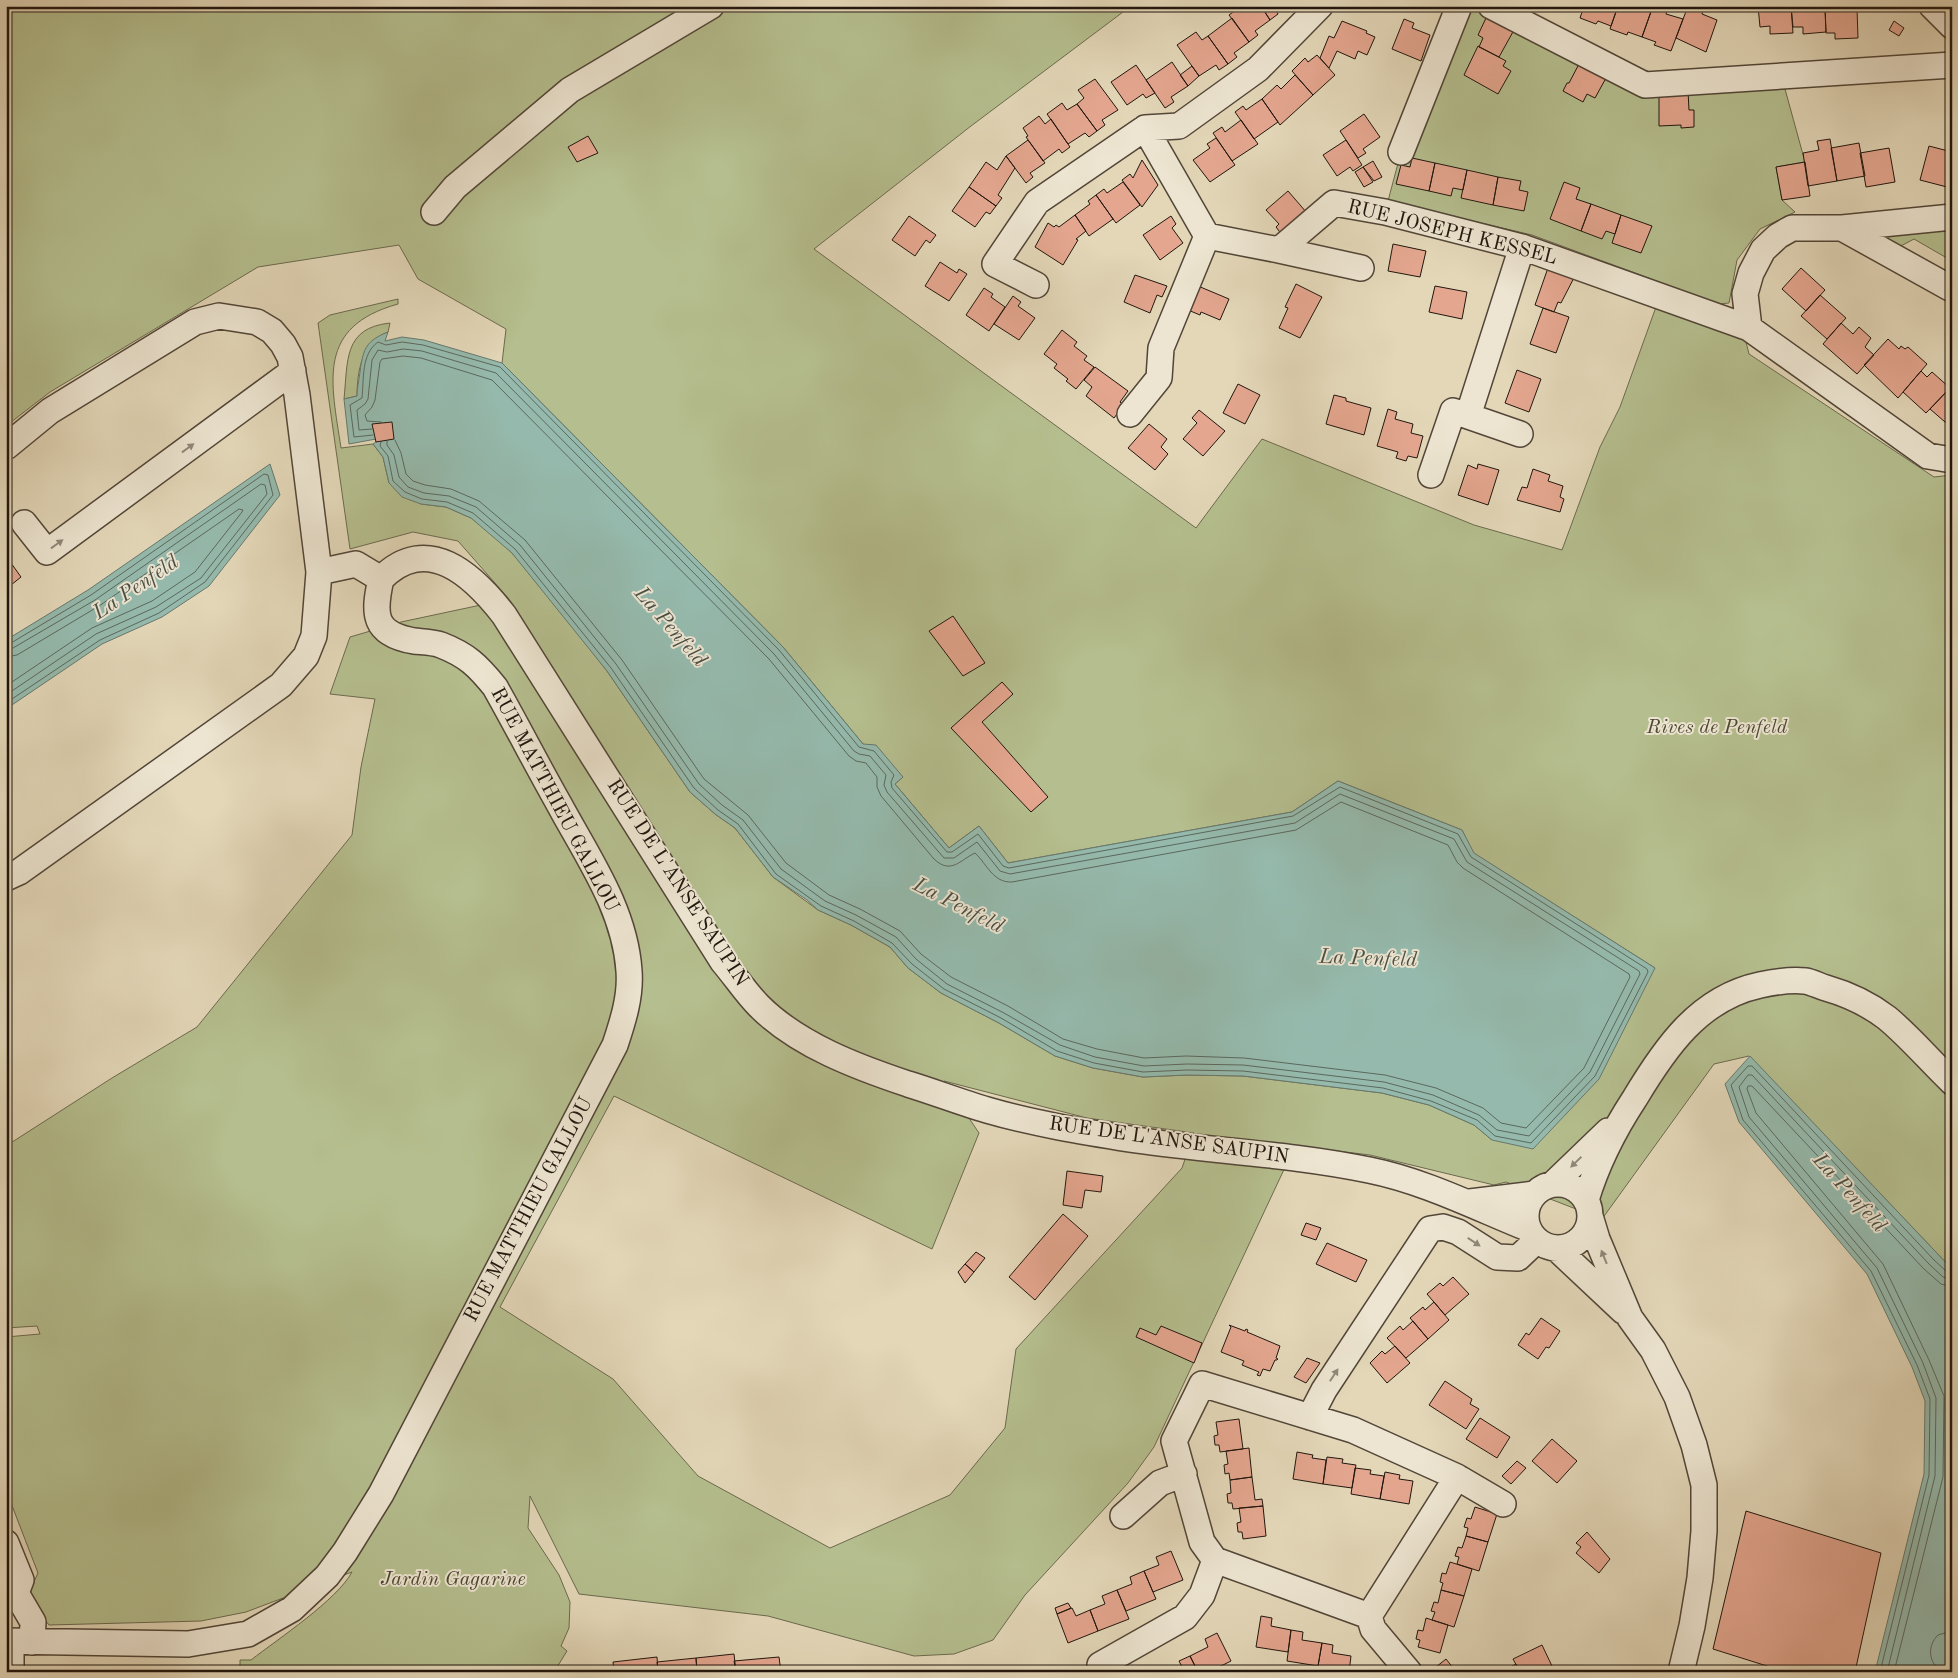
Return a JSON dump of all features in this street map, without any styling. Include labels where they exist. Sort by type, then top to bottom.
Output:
[{"type":"street","points":[[434,212],[455,187],[570,90],[711,6]]},
{"type":"street","points":[[1036,285],[995,264],[1037,202],[1145,128],[1179,126],[1258,69],[1320,6]]},
{"type":"street","points":[[1401,152],[1459,6]]},
{"type":"street","points":[[1491,6],[1644,85],[1952,65]]},
{"type":"street","points":[[1932,6],[1952,26]]},
{"type":"street","points":[[1145,128],[1207,236],[1361,268]]},
{"type":"street","name":"RUE JOSEPH KESSEL","points":[[1279,250],[1334,203],[1385,212],[1522,247],[1749,328],[1928,456],[1952,460]]},
{"type":"street","points":[[1749,328],[1745,294],[1751,273],[1763,250],[1778,236],[1792,228],[1842,228],[1952,217]]},
{"type":"street","points":[[1842,228],[1952,288]]},
{"type":"street","points":[[1130,414],[1159,378],[1161,348],[1207,236]]},
{"type":"street","points":[[1468,416],[1522,247]]},
{"type":"street","points":[[6,447],[50,411],[195,322],[219,316],[257,322],[272,331],[284,344],[290,357],[319,572],[314,636],[306,656],[281,685],[27,867],[6,878]]},
{"type":"street","points":[[24,523],[47,552],[295,383]]},
{"type":"street","points":[[1431,474],[1453,411],[1520,434]]},
{"type":"street","name":"RUE DE L'ANSE SAUPIN","points":[[381,579],[400,563],[416,558],[432,559],[456,568],[486,592],[504,615],[723,962],[759,1006],[787,1029],[821,1048],[899,1081],[986,1110],[1055,1126],[1137,1140],[1326,1162],[1408,1179],[1467,1202],[1540,1239],[1630,1318],[1653,1350],[1707,1452],[1700,1578],[1692,1626],[1681,1672]]},
{"type":"street","points":[[319,572],[356,564],[381,579]]},
{"type":"street","name":"RUE MATTHIEU GALLOU","points":[[16,1641],[188,1644],[248,1634],[292,1609],[327,1576],[346,1552],[381,1494],[615,1045],[624,1020],[630,986],[629,969],[622,930],[608,892],[495,687],[477,665],[458,652],[438,644],[411,640],[387,632],[382,628],[377,614],[381,579]]},
{"type":"street","points":[[1624,1115],[1528,1202],[1525,1220],[1540,1239],[1566,1247],[1583,1236],[1589,1226],[1588,1208],[1596,1169],[1624,1115],[1658,1062],[1690,1023],[1725,996],[1745,988],[1770,982],[1806,981],[1838,992],[1862,1003],[1886,1018],[1952,1082]]},
{"type":"street","points":[[1544,1188],[1565,1184],[1575,1188],[1588,1208]]},
{"type":"street","name":"RUE DE L'ANSE SAUPIN","points":[[1467,1202],[1544,1188]]},
{"type":"street","name":"RUE DE L'ANSE SAUPIN","points":[[1588,1208],[1597,1239],[1630,1318]]},
{"type":"street","points":[[1310,1417],[1324,1390],[1430,1229],[1443,1226],[1458,1232],[1497,1257],[1507,1258],[1518,1258],[1540,1239]]},
{"type":"street","points":[[1369,1616],[1215,1560],[1202,1542],[1174,1441],[1202,1384],[1353,1430],[1457,1477],[1502,1504]]},
{"type":"street","points":[[1123,1516],[1160,1483],[1184,1474]]},
{"type":"street","points":[[1409,1672],[1373,1629],[1369,1616],[1457,1477]]},
{"type":"street","points":[[6,1543],[21,1580],[11,1590],[33,1622],[16,1641],[11,1672]]},
{"type":"street","points":[[1100,1665],[1185,1617],[1202,1595],[1215,1560]]},
{"type":"green space","points":[[6,6],[1131,6],[971,126],[814,249],[1196,528],[1262,439],[1474,525],[1562,550],[1600,447],[1620,407],[1656,307],[1745,338],[1749,354],[1934,477],[1952,475],[1952,1269],[1749,1056],[1714,1064],[1602,1219],[1506,1182],[1494,1185],[1370,1155],[1295,1146],[1154,1447],[1128,1483],[1025,1595],[993,1640],[954,1654],[914,1656],[768,1616],[579,1594],[530,1496],[528,1528],[559,1575],[570,1602],[569,1628],[561,1646],[567,1651],[554,1672],[240,1672],[240,1660],[251,1660],[306,1619],[334,1595],[352,1572],[246,1612],[201,1621],[49,1625],[29,1600],[32,1586],[38,1573],[6,1490],[6,1337],[40,1334],[37,1326],[6,1328],[6,1146],[112,1078],[197,1027],[352,835],[361,767],[375,699],[330,694],[350,637],[401,622],[509,599],[458,541],[413,532],[350,549],[318,323],[330,315],[398,299],[398,304],[372,314],[353,327],[341,342],[335,360],[333,379],[341,448],[373,444],[383,457],[389,483],[421,504],[446,507],[471,518],[512,553],[556,605],[607,671],[690,792],[715,814],[735,828],[773,877],[818,910],[851,925],[890,947],[908,968],[941,993],[999,1023],[1055,1056],[1093,1068],[1143,1077],[1187,1075],[1243,1076],[1382,1093],[1429,1105],[1474,1125],[1492,1140],[1655,968],[1473,853],[1462,830],[1338,781],[1292,812],[1008,863],[979,826],[949,848],[895,784],[903,777],[863,744],[783,647],[502,363],[506,329],[418,279],[399,245],[258,267],[50,392],[6,426]],"holes":[[[944,1081],[1087,1118],[1194,1133],[1182,1168],[1016,1349],[1005,1428],[950,1495],[830,1548],[698,1476],[613,1379],[500,1307],[614,1096],[932,1249],[979,1133]]]},
{"type":"green space","points":[[1465,6],[1475,6],[1556,51],[1719,92],[1785,89],[1805,162],[1776,167],[1782,200],[1795,212],[1760,229],[1737,260],[1729,303],[1719,304],[1532,235],[1388,201],[1401,152]]},
{"type":"green space","points":[[1952,227],[1952,261],[1914,239],[1897,248],[1888,240],[1888,234]]},
{"type":"green space","points":[[390,323],[388,332],[372,343],[363,358],[358,377],[357,396],[344,399],[348,360],[356,339],[375,326]]},
{"type":"water","name":"La Penfeld","points":[[388,332],[385,341],[402,337],[424,340],[502,363],[783,647],[863,744],[876,745],[903,777],[895,784],[949,848],[979,826],[1008,863],[1292,812],[1338,781],[1462,830],[1474,853],[1655,968],[1599,1079],[1533,1149],[1492,1140],[1474,1125],[1429,1105],[1382,1093],[1243,1076],[1187,1075],[1143,1077],[1093,1068],[1055,1056],[999,1023],[941,993],[908,968],[890,947],[851,925],[818,910],[807,900],[773,877],[735,828],[715,814],[690,792],[607,671],[512,553],[471,518],[446,507],[421,504],[402,497],[389,483],[383,457],[373,444],[376,442],[376,439],[349,444],[344,399],[357,396],[361,364],[366,347],[374,339]]},
{"type":"water","name":"La Penfeld","points":[[270,464],[280,495],[209,586],[162,617],[102,644],[6,709],[6,640],[88,590]]},
{"type":"water","name":"La Penfeld","points":[[1750,1056],[1952,1269],[1952,1637],[1949,1652],[1950,1672],[1875,1672],[1924,1474],[1925,1401],[1912,1367],[1867,1274],[1739,1122],[1725,1084]]},
{"type":"building","points":[[1241,6],[1261,6],[1270,20],[1255,31],[1258,35],[1249,42],[1229,15]]},
{"type":"building","points":[[1261,6],[1280,6],[1276,10],[1278,14],[1270,20]]},
{"type":"building","points":[[1584,6],[1618,6],[1611,26],[1598,21],[1596,24],[1580,18]]},
{"type":"building","points":[[1618,6],[1653,6],[1642,37],[1628,32],[1627,35],[1610,29]]},
{"type":"building","points":[[1653,6],[1668,8],[1666,14],[1683,19],[1671,51],[1654,45],[1656,42],[1642,37]]},
{"type":"building","points":[[1688,6],[1704,7],[1702,14],[1717,20],[1706,52],[1676,38]]},
{"type":"building","points":[[1758,6],[1791,6],[1793,33],[1770,34],[1770,26],[1760,27]]},
{"type":"building","points":[[1791,6],[1825,6],[1826,32],[1803,34],[1803,27],[1793,27]]},
{"type":"building","points":[[1857,8],[1858,38],[1835,39],[1835,33],[1826,33],[1825,10]]},
{"type":"building","points":[[1487,16],[1514,30],[1499,57],[1479,47],[1483,38],[1478,35]]},
{"type":"building","points":[[1232,18],[1249,42],[1234,53],[1237,57],[1228,64],[1208,36]]},
{"type":"building","points":[[1404,19],[1414,23],[1412,28],[1430,35],[1421,61],[1392,49]]},
{"type":"building","points":[[1342,21],[1367,31],[1366,33],[1375,37],[1367,55],[1358,51],[1355,59],[1337,51],[1329,68],[1320,58],[1329,36],[1334,38]]},
{"type":"building","points":[[1894,21],[1904,28],[1899,36],[1889,30]]},
{"type":"building","points":[[1196,32],[1202,40],[1208,36],[1228,64],[1219,70],[1216,65],[1199,76],[1177,45]]},
{"type":"building","points":[[1478,46],[1506,61],[1503,66],[1511,71],[1498,94],[1464,75]]},
{"type":"building","points":[[1317,55],[1335,75],[1313,95],[1292,71],[1305,58],[1308,62]]},
{"type":"building","points":[[1172,62],[1188,86],[1171,97],[1174,102],[1165,108],[1146,80]]},
{"type":"building","points":[[1579,64],[1606,78],[1595,98],[1587,94],[1583,102],[1563,91]]},
{"type":"building","points":[[1136,65],[1155,93],[1146,98],[1143,94],[1127,105],[1111,82]]},
{"type":"building","points":[[1192,66],[1199,76],[1188,86],[1180,75]]},
{"type":"building","points":[[1295,75],[1313,95],[1280,125],[1262,99],[1277,85],[1281,89]]},
{"type":"building","points":[[1095,79],[1118,110],[1102,120],[1105,125],[1097,131],[1077,104],[1084,98],[1078,90]]},
{"type":"building","points":[[1688,91],[1689,110],[1694,110],[1694,127],[1681,128],[1681,125],[1659,126],[1659,93]]},
{"type":"building","points":[[1262,99],[1278,122],[1254,139],[1235,112],[1243,106],[1246,110]]},
{"type":"building","points":[[1062,103],[1067,110],[1077,104],[1097,131],[1089,137],[1085,133],[1068,144],[1047,114]]},
{"type":"building","points":[[1364,114],[1380,137],[1363,149],[1366,153],[1358,158],[1340,131]]},
{"type":"building","points":[[1039,116],[1045,124],[1051,119],[1070,147],[1062,153],[1059,149],[1043,161],[1026,137],[1028,136],[1023,128]]},
{"type":"building","points":[[1241,120],[1258,144],[1232,161],[1213,133],[1222,127],[1225,132]]},
{"type":"building","points":[[588,136],[598,153],[577,162],[568,147]]},
{"type":"building","points":[[1216,138],[1235,165],[1210,182],[1193,160],[1210,148],[1207,144]]},
{"type":"building","points":[[1830,139],[1837,181],[1808,186],[1803,153],[1819,150],[1817,141]]},
{"type":"building","points":[[1028,140],[1045,163],[1030,173],[1033,177],[1026,183],[1006,156]]},
{"type":"building","points":[[1346,140],[1362,165],[1353,171],[1350,167],[1337,176],[1323,155]]},
{"type":"building","points":[[1859,143],[1865,176],[1837,181],[1831,148]]},
{"type":"building","points":[[1929,146],[1952,152],[1952,168],[1947,187],[1920,180]]},
{"type":"building","points":[[1889,148],[1895,182],[1866,187],[1860,153]]},
{"type":"building","points":[[1006,156],[1015,168],[998,195],[1002,198],[996,206],[969,187],[986,162],[997,170]]},
{"type":"building","points":[[1412,158],[1435,163],[1429,191],[1396,184],[1401,165],[1410,167]]},
{"type":"building","points":[[1142,160],[1158,185],[1142,207],[1122,180],[1130,174],[1133,178]]},
{"type":"building","points":[[1373,161],[1382,177],[1374,181],[1363,167]]},
{"type":"building","points":[[1805,162],[1810,196],[1782,200],[1776,167]]},
{"type":"building","points":[[1435,163],[1467,170],[1463,190],[1453,188],[1451,196],[1429,191]]},
{"type":"building","points":[[1363,167],[1373,182],[1364,187],[1355,172]]},
{"type":"building","points":[[1467,170],[1498,177],[1493,205],[1461,198]]},
{"type":"building","points":[[1498,177],[1521,181],[1519,190],[1528,192],[1524,211],[1493,205]]},
{"type":"building","points":[[1123,182],[1140,205],[1116,223],[1096,195],[1104,189],[1107,193]]},
{"type":"building","points":[[1564,182],[1580,188],[1576,199],[1591,204],[1581,231],[1550,219]]},
{"type":"building","points":[[969,187],[996,206],[990,214],[986,212],[975,227],[952,211]]},
{"type":"building","points":[[1288,191],[1307,213],[1282,235],[1276,227],[1279,224],[1266,210]]},
{"type":"building","points":[[1096,195],[1113,219],[1089,236],[1075,215],[1090,204],[1088,201]]},
{"type":"building","points":[[1591,204],[1621,215],[1615,234],[1606,231],[1602,239],[1581,231]]},
{"type":"building","points":[[1075,215],[1086,231],[1076,239],[1078,240],[1063,265],[1035,247],[1048,223],[1054,227],[1056,225],[1059,227]]},
{"type":"building","points":[[1621,215],[1652,226],[1641,253],[1612,243]]},
{"type":"building","points":[[909,216],[936,235],[930,243],[926,240],[915,256],[892,240]]},
{"type":"building","points":[[1171,216],[1176,224],[1172,228],[1183,243],[1160,260],[1143,235]]},
{"type":"building","points":[[1393,244],[1426,251],[1420,277],[1388,271]]},
{"type":"building","points":[[940,262],[957,273],[959,269],[967,274],[949,301],[925,286]]},
{"type":"building","points":[[1549,265],[1578,270],[1561,303],[1558,302],[1554,312],[1535,305]]},
{"type":"building","points":[[1801,268],[1825,290],[1806,311],[1782,289]]},
{"type":"building","points":[[1135,275],[1167,286],[1162,297],[1157,295],[1150,313],[1124,302]]},
{"type":"building","points":[[1296,284],[1322,297],[1300,338],[1279,328],[1288,308],[1285,307]]},
{"type":"building","points":[[1198,286],[1229,299],[1220,320],[1201,312],[1200,315],[1188,310]]},
{"type":"building","points":[[1435,286],[1467,292],[1462,319],[1429,312]]},
{"type":"building","points":[[984,288],[993,294],[991,297],[1005,307],[989,331],[966,315]]},
{"type":"building","points":[[1820,295],[1846,318],[1827,339],[1801,316]]},
{"type":"building","points":[[1013,296],[1021,302],[1018,306],[1035,318],[1019,340],[994,324]]},
{"type":"building","points":[[1543,308],[1569,317],[1556,353],[1530,344]]},
{"type":"building","points":[[1841,323],[1853,334],[1859,327],[1871,338],[1865,347],[1874,355],[1857,374],[1823,344]]},
{"type":"building","points":[[1062,330],[1077,342],[1074,346],[1087,356],[1084,360],[1094,367],[1076,389],[1066,381],[1068,379],[1054,368],[1057,364],[1044,354]]},
{"type":"building","points":[[1888,339],[1899,349],[1901,346],[1905,349],[1908,347],[1927,364],[1898,398],[1864,365]]},
{"type":"building","points":[[1095,367],[1128,391],[1120,402],[1124,405],[1114,418],[1086,396],[1092,387],[1084,380]]},
{"type":"building","points":[[1517,370],[1541,379],[1529,412],[1505,403]]},
{"type":"building","points":[[1921,371],[1927,377],[1932,372],[1950,388],[1926,413],[1903,392]]},
{"type":"building","points":[[1238,384],[1260,395],[1245,424],[1223,413]]},
{"type":"building","points":[[1949,389],[1952,392],[1952,428],[1930,409]]},
{"type":"building","points":[[1334,395],[1346,398],[1346,401],[1371,408],[1364,435],[1326,424]]},
{"type":"building","points":[[1388,409],[1397,412],[1395,419],[1413,424],[1411,433],[1423,436],[1417,458],[1408,456],[1406,461],[1396,458],[1398,452],[1377,446]]},
{"type":"building","points":[[1199,410],[1225,431],[1203,456],[1183,439],[1197,423],[1192,418]]},
{"type":"building","points":[[392,422],[394,439],[376,442],[372,424]]},
{"type":"building","points":[[1149,424],[1167,439],[1161,447],[1168,454],[1155,470],[1128,448]]},
{"type":"building","points":[[1478,464],[1499,470],[1488,505],[1458,495],[1468,465],[1477,469]]},
{"type":"building","points":[[1533,469],[1550,475],[1548,481],[1563,486],[1560,497],[1564,499],[1560,512],[1517,500],[1522,487],[1527,488]]},
{"type":"building","points":[[6,556],[21,577],[11,585],[6,579]]},
{"type":"building","points":[[953,616],[985,663],[963,676],[929,631]]},
{"type":"building","points":[[1002,682],[1013,694],[982,722],[1048,797],[1031,812],[951,728]]},
{"type":"building","points":[[1067,1171],[1103,1176],[1101,1192],[1085,1190],[1082,1208],[1063,1205]]},
{"type":"building","points":[[1063,1214],[1088,1236],[1035,1300],[1009,1277]]},
{"type":"building","points":[[1306,1223],[1321,1228],[1316,1240],[1301,1235]]},
{"type":"building","points":[[1327,1243],[1367,1260],[1356,1282],[1316,1264]]},
{"type":"building","points":[[976,1252],[985,1258],[974,1272],[965,1264]]},
{"type":"building","points":[[965,1264],[974,1272],[965,1283],[958,1272]]},
{"type":"building","points":[[1453,1277],[1469,1294],[1445,1315],[1427,1294],[1440,1283],[1443,1286]]},
{"type":"building","points":[[1434,1302],[1449,1320],[1428,1339],[1410,1318],[1423,1307],[1425,1310]]},
{"type":"building","points":[[1541,1318],[1560,1331],[1549,1348],[1546,1347],[1538,1359],[1518,1345],[1526,1333],[1529,1335]]},
{"type":"building","points":[[1413,1321],[1428,1339],[1406,1358],[1387,1338],[1400,1326],[1403,1330]]},
{"type":"building","points":[[1229,1325],[1245,1331],[1246,1329],[1248,1330],[1247,1332],[1280,1346],[1276,1358],[1278,1359],[1275,1360],[1270,1371],[1263,1369],[1260,1376],[1257,1375],[1259,1372],[1242,1365],[1244,1361],[1221,1352],[1231,1327]]},
{"type":"building","points":[[1161,1326],[1202,1343],[1194,1363],[1136,1337],[1140,1328],[1156,1335]]},
{"type":"building","points":[[1395,1346],[1410,1363],[1387,1383],[1370,1363],[1382,1351],[1385,1354]]},
{"type":"building","points":[[1307,1358],[1320,1363],[1306,1383],[1294,1377]]},
{"type":"building","points":[[1445,1381],[1472,1399],[1470,1404],[1479,1409],[1466,1429],[1429,1405]]},
{"type":"building","points":[[1480,1418],[1510,1437],[1497,1458],[1466,1439]]},
{"type":"building","points":[[1239,1419],[1243,1449],[1220,1452],[1219,1445],[1215,1445],[1214,1436],[1218,1435],[1216,1422]]},
{"type":"building","points":[[1552,1439],[1577,1461],[1557,1483],[1532,1461]]},
{"type":"building","points":[[1249,1448],[1252,1477],[1230,1480],[1229,1473],[1225,1474],[1224,1465],[1228,1464],[1226,1451]]},
{"type":"building","points":[[1297,1452],[1313,1455],[1312,1458],[1326,1460],[1323,1484],[1293,1479]]},
{"type":"building","points":[[1327,1457],[1343,1459],[1342,1463],[1356,1465],[1352,1488],[1323,1484]]},
{"type":"building","points":[[1517,1461],[1526,1468],[1511,1484],[1502,1476]]},
{"type":"building","points":[[1355,1468],[1371,1470],[1370,1474],[1384,1476],[1380,1499],[1351,1494]]},
{"type":"building","points":[[1385,1472],[1400,1475],[1399,1479],[1413,1481],[1409,1504],[1380,1499]]},
{"type":"building","points":[[1252,1477],[1255,1500],[1262,1499],[1263,1506],[1233,1509],[1232,1503],[1228,1503],[1227,1494],[1231,1493],[1230,1480]]},
{"type":"building","points":[[1263,1506],[1266,1536],[1243,1539],[1242,1532],[1238,1532],[1237,1523],[1241,1522],[1239,1508]]},
{"type":"building","points":[[1475,1507],[1497,1514],[1488,1542],[1466,1536],[1468,1528],[1464,1527],[1467,1518],[1471,1519]]},
{"type":"building","points":[[1746,1511],[1881,1553],[1855,1672],[1786,1672],[1713,1649]]},
{"type":"building","points":[[1587,1532],[1610,1559],[1599,1573],[1576,1553],[1581,1547],[1576,1543]]},
{"type":"building","points":[[1466,1536],[1488,1542],[1479,1571],[1457,1564],[1459,1557],[1455,1556],[1458,1547],[1462,1548]]},
{"type":"building","points":[[1171,1551],[1183,1580],[1153,1592],[1144,1571],[1159,1565],[1156,1557]]},
{"type":"building","points":[[1450,1562],[1472,1569],[1464,1596],[1441,1590],[1443,1583],[1440,1582],[1442,1573],[1446,1574]]},
{"type":"building","points":[[1144,1571],[1156,1599],[1126,1611],[1117,1590],[1132,1584],[1130,1577]]},
{"type":"building","points":[[1117,1590],[1129,1619],[1098,1631],[1090,1610],[1105,1604],[1102,1596]]},
{"type":"building","points":[[1441,1590],[1464,1596],[1454,1627],[1432,1620],[1435,1612],[1431,1611],[1434,1602],[1438,1603]]},
{"type":"building","points":[[1068,1603],[1071,1608],[1057,1614],[1055,1608]]},
{"type":"building","points":[[1072,1608],[1076,1616],[1090,1610],[1098,1631],[1068,1643],[1057,1614]]},
{"type":"building","points":[[1261,1616],[1272,1618],[1271,1626],[1291,1630],[1288,1652],[1256,1647]]},
{"type":"building","points":[[1426,1618],[1448,1625],[1440,1653],[1418,1647],[1420,1640],[1416,1639],[1418,1630],[1423,1631]]},
{"type":"building","points":[[1291,1630],[1303,1632],[1302,1640],[1322,1643],[1318,1666],[1287,1661]]},
{"type":"building","points":[[1217,1633],[1231,1661],[1209,1672],[1198,1672],[1190,1656],[1208,1647],[1205,1639]]},
{"type":"building","points":[[1322,1643],[1333,1645],[1332,1653],[1351,1656],[1349,1672],[1317,1672]]},
{"type":"building","points":[[1542,1645],[1552,1666],[1544,1669],[1546,1672],[1520,1672],[1513,1659]]},
{"type":"building","points":[[734,1654],[736,1672],[697,1672],[696,1658]]},
{"type":"building","points":[[1190,1656],[1198,1672],[1176,1672],[1183,1669],[1179,1661]]},
{"type":"building","points":[[657,1657],[658,1672],[614,1672],[613,1662]]},
{"type":"building","points":[[779,1657],[781,1672],[736,1672],[734,1661]]},
{"type":"building","points":[[696,1658],[697,1672],[658,1672],[657,1662]]},
{"type":"building","points":[[1446,1659],[1454,1669],[1451,1672],[1431,1671]]},
{"type":"building","points":[[1516,1664],[1520,1672],[1501,1672]]},
{"type":"park label","name":"Rives de Penfeld","points":[[1717,728]]},
{"type":"park label","name":"Jardin Gagarine","points":[[453,1580]]}]
